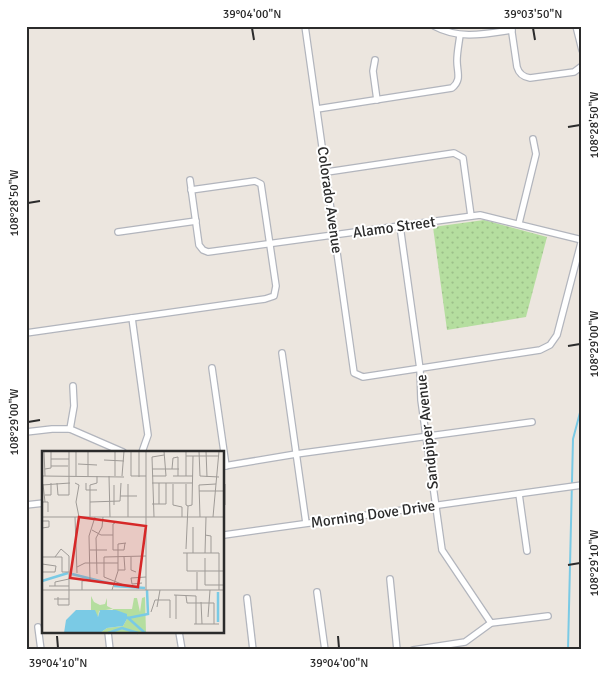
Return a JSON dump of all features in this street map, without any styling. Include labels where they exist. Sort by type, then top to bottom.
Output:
[{"type":"street","name":"Colorado Avenue","points":[[305,26],[354,373],[363,377],[420,369]]},
{"type":"street","points":[[434,26],[446,32],[460,35],[476,35],[511,28],[517,66],[519,72],[524,77],[530,78],[574,72],[582,66]]},
{"type":"street","points":[[576,26],[582,50]]},
{"type":"street","points":[[317,109],[452,88],[457,84],[459,78],[457,61],[460,35]]},
{"type":"street","points":[[375,60],[373,71],[377,100]]},
{"type":"street","points":[[519,223],[536,154],[533,139]]},
{"type":"street","points":[[327,172],[454,153],[464,158],[471,216]]},
{"type":"street","points":[[118,232],[196,222],[190,180]]},
{"type":"street","points":[[26,333],[265,299],[274,296],[276,286],[260,182],[255,181],[191,190]]},
{"type":"street","name":"Alamo Street","points":[[196,222],[199,245],[203,250],[210,252],[485,215],[582,240]]},
{"type":"street","name":"Sandpiper Avenue","points":[[400,226],[420,369],[421,400],[442,550],[491,623]]},
{"type":"street","points":[[420,369],[540,350],[550,345],[557,334],[582,240]]},
{"type":"street","points":[[132,318],[148,435],[142,451]]},
{"type":"street","points":[[282,353],[306,523]]},
{"type":"street","points":[[212,368],[223,451]]},
{"type":"street","points":[[70,429],[74,406],[73,386]]},
{"type":"street","points":[[225,466],[296,454],[532,422]]},
{"type":"street","points":[[26,432],[70,429],[121,451]]},
{"type":"street","name":"Morning Dove Drive","points":[[225,535],[579,486]]},
{"type":"street","points":[[519,494],[527,552]]},
{"type":"street","points":[[26,505],[42,503]]},
{"type":"street","points":[[390,579],[397,650]]},
{"type":"street","points":[[316,592],[325,650]]},
{"type":"street","points":[[246,598],[253,650]]},
{"type":"street","points":[[413,650],[465,642],[491,623],[548,616]]},
{"type":"street","points":[[38,627],[41,650]]},
{"type":"street","points":[[108,634],[110,650]]},
{"type":"street","points":[[179,634],[182,650]]},
{"type":"green space","points":[[484,220],[547,237],[526,317],[447,330],[433,227]]},
{"type":"waterway","points":[[568,650],[573,439],[582,405]]}]
